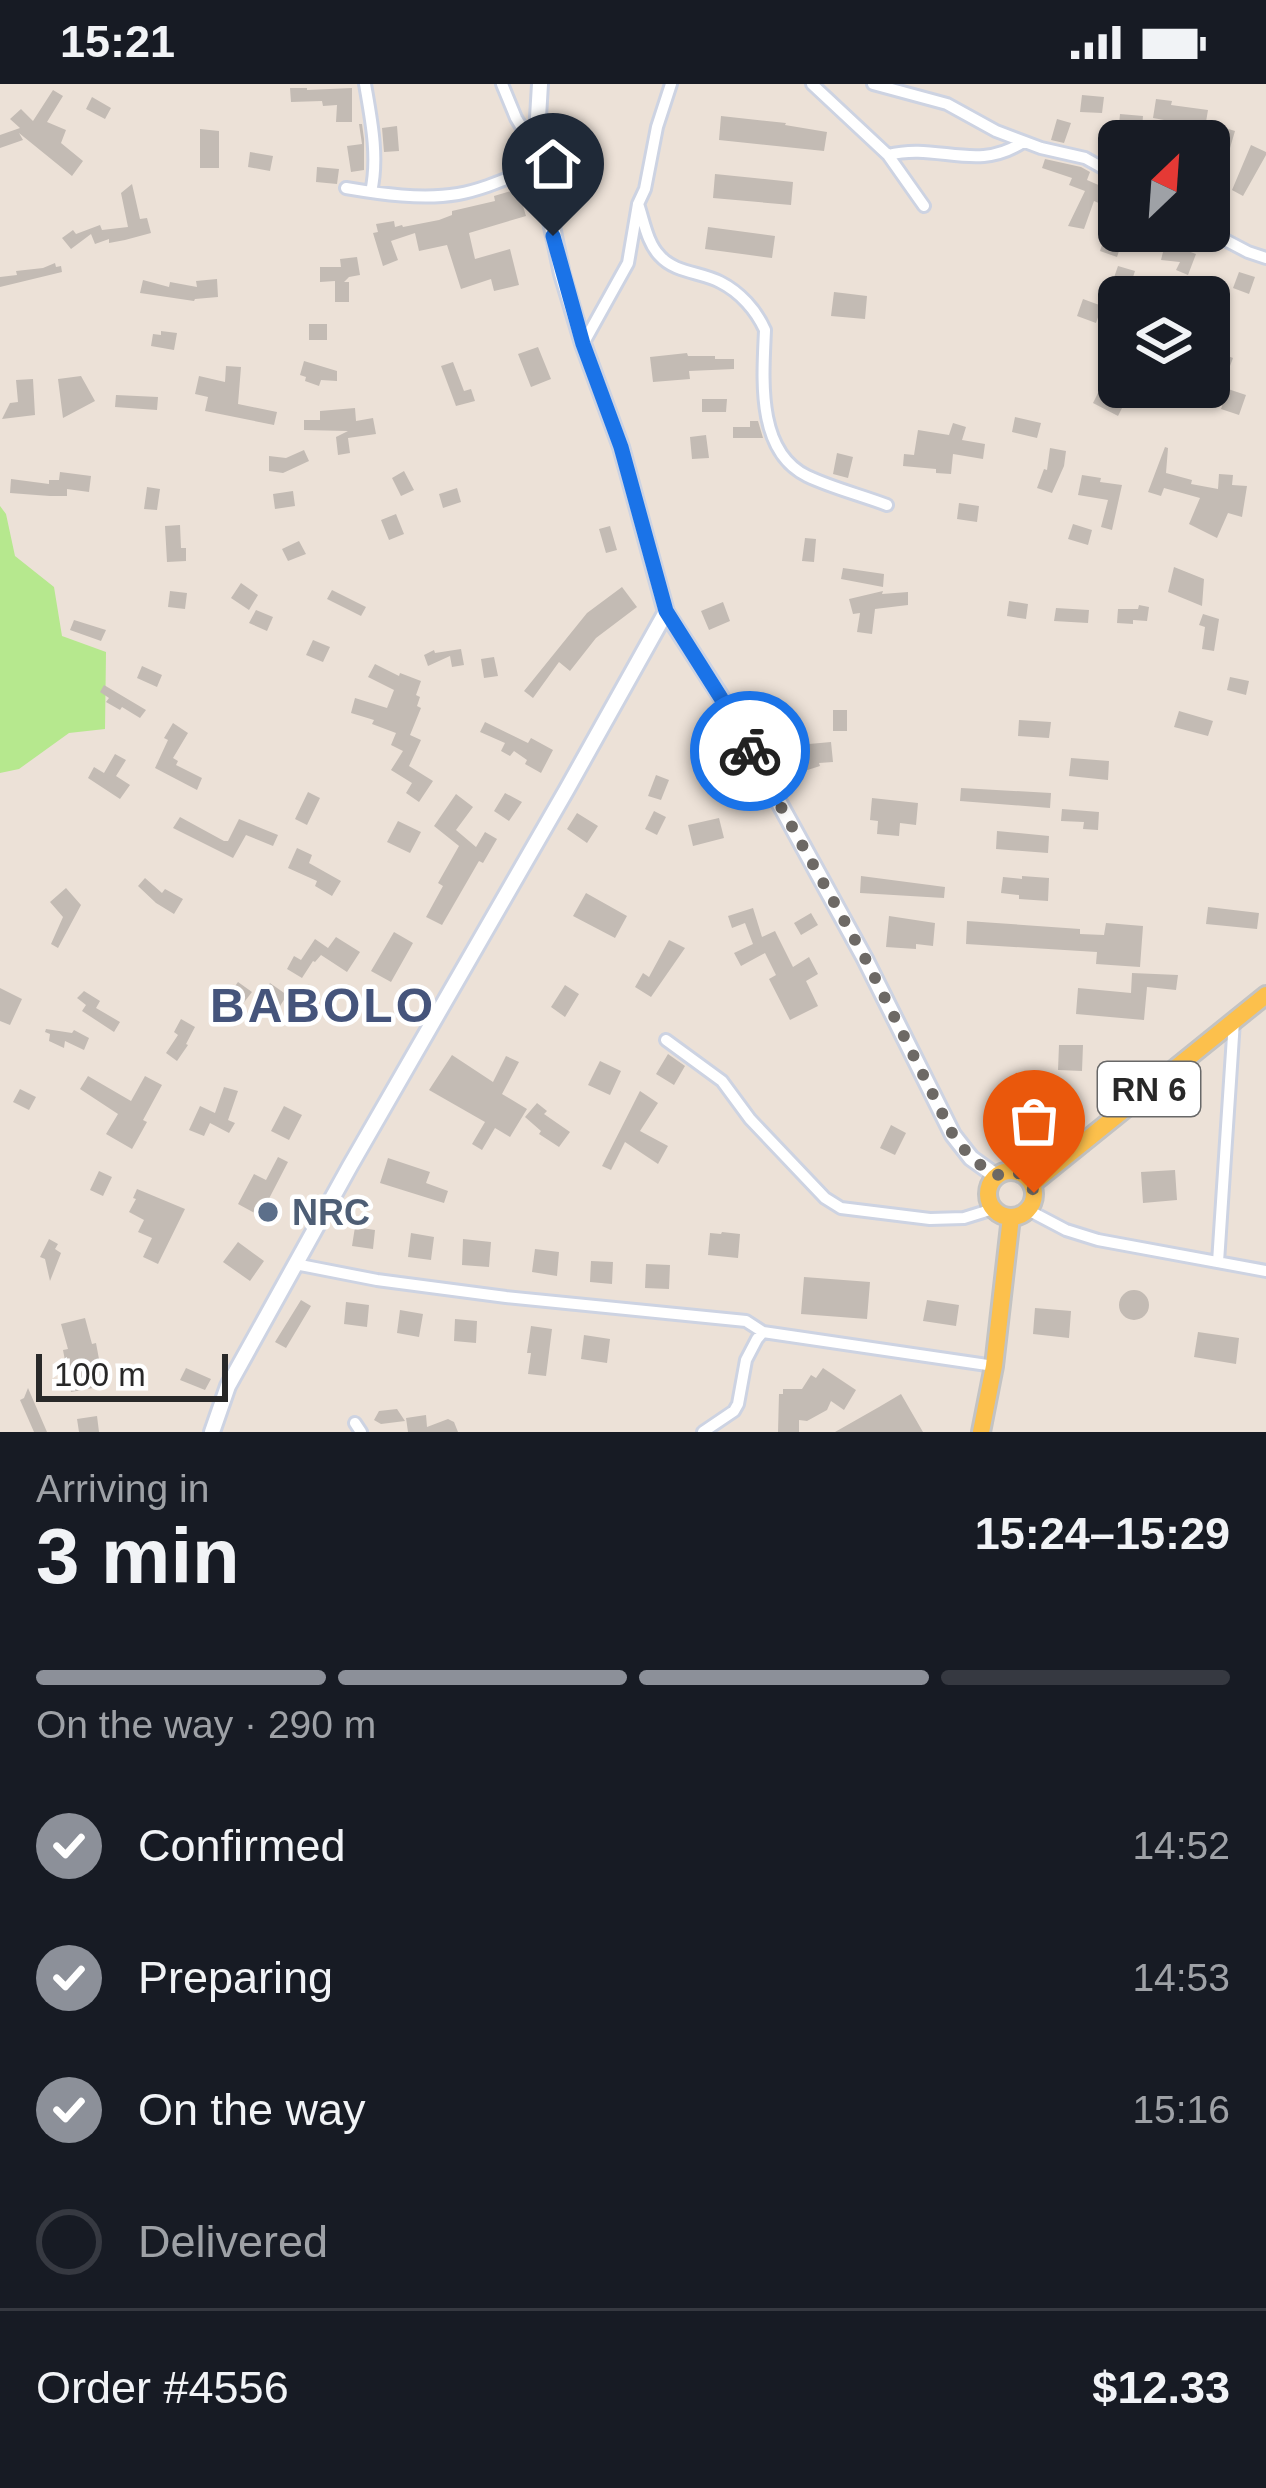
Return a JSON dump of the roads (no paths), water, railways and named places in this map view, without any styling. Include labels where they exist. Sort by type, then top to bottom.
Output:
[{"type":"main road","name":"RN 6","points":[[1032,1184],[1234,1021],[1262,1005]]},
{"type":"main road","points":[[1015,1171],[1032,1184],[1033,1202],[1020,1213],[1001,1215],[989,1203],[988,1189],[996,1176],[1015,1171]]},
{"type":"main road","points":[[981,1432],[1020,1213]]},
{"type":"street","points":[[365,84],[374,156],[371,192]]},
{"type":"street","points":[[502,84],[537,159]]},
{"type":"street","points":[[540,84],[537,159],[562,274],[621,447],[666,611],[721,698],[865,958],[953,1135],[971,1158],[996,1176]]},
{"type":"street","points":[[583,344],[628,263],[638,204],[671,84]]},
{"type":"street","points":[[812,84],[888,155],[924,206]]},
{"type":"street","points":[[873,84],[947,104],[1023,142],[1098,165]]},
{"type":"street","points":[[888,155],[921,152],[992,158],[1023,142]]},
{"type":"street","points":[[346,188],[454,195],[482,188],[537,159]]},
{"type":"street","points":[[638,204],[652,247],[663,261],[718,281],[739,295],[760,320],[765,330],[765,410],[781,454],[803,474],[887,505]]},
{"type":"street","points":[[1230,243],[1266,258]]},
{"type":"street","points":[[212,1432],[228,1386],[295,1264],[666,611]]},
{"type":"street","points":[[1218,1262],[1234,1021]]},
{"type":"street","points":[[666,1040],[722,1081],[750,1119],[825,1198],[841,1208],[930,1219],[964,1218],[993,1209]]},
{"type":"street","points":[[1020,1213],[1098,1240],[1266,1271]]},
{"type":"street","points":[[295,1264],[376,1280],[746,1321],[764,1332],[994,1366]]},
{"type":"street","points":[[704,1432],[734,1411],[746,1360],[764,1332]]},
{"type":"place","name":"NRC","points":[[268,1212]]},
{"type":"district","name":"BABOLO","points":[[323,1005]]}]
